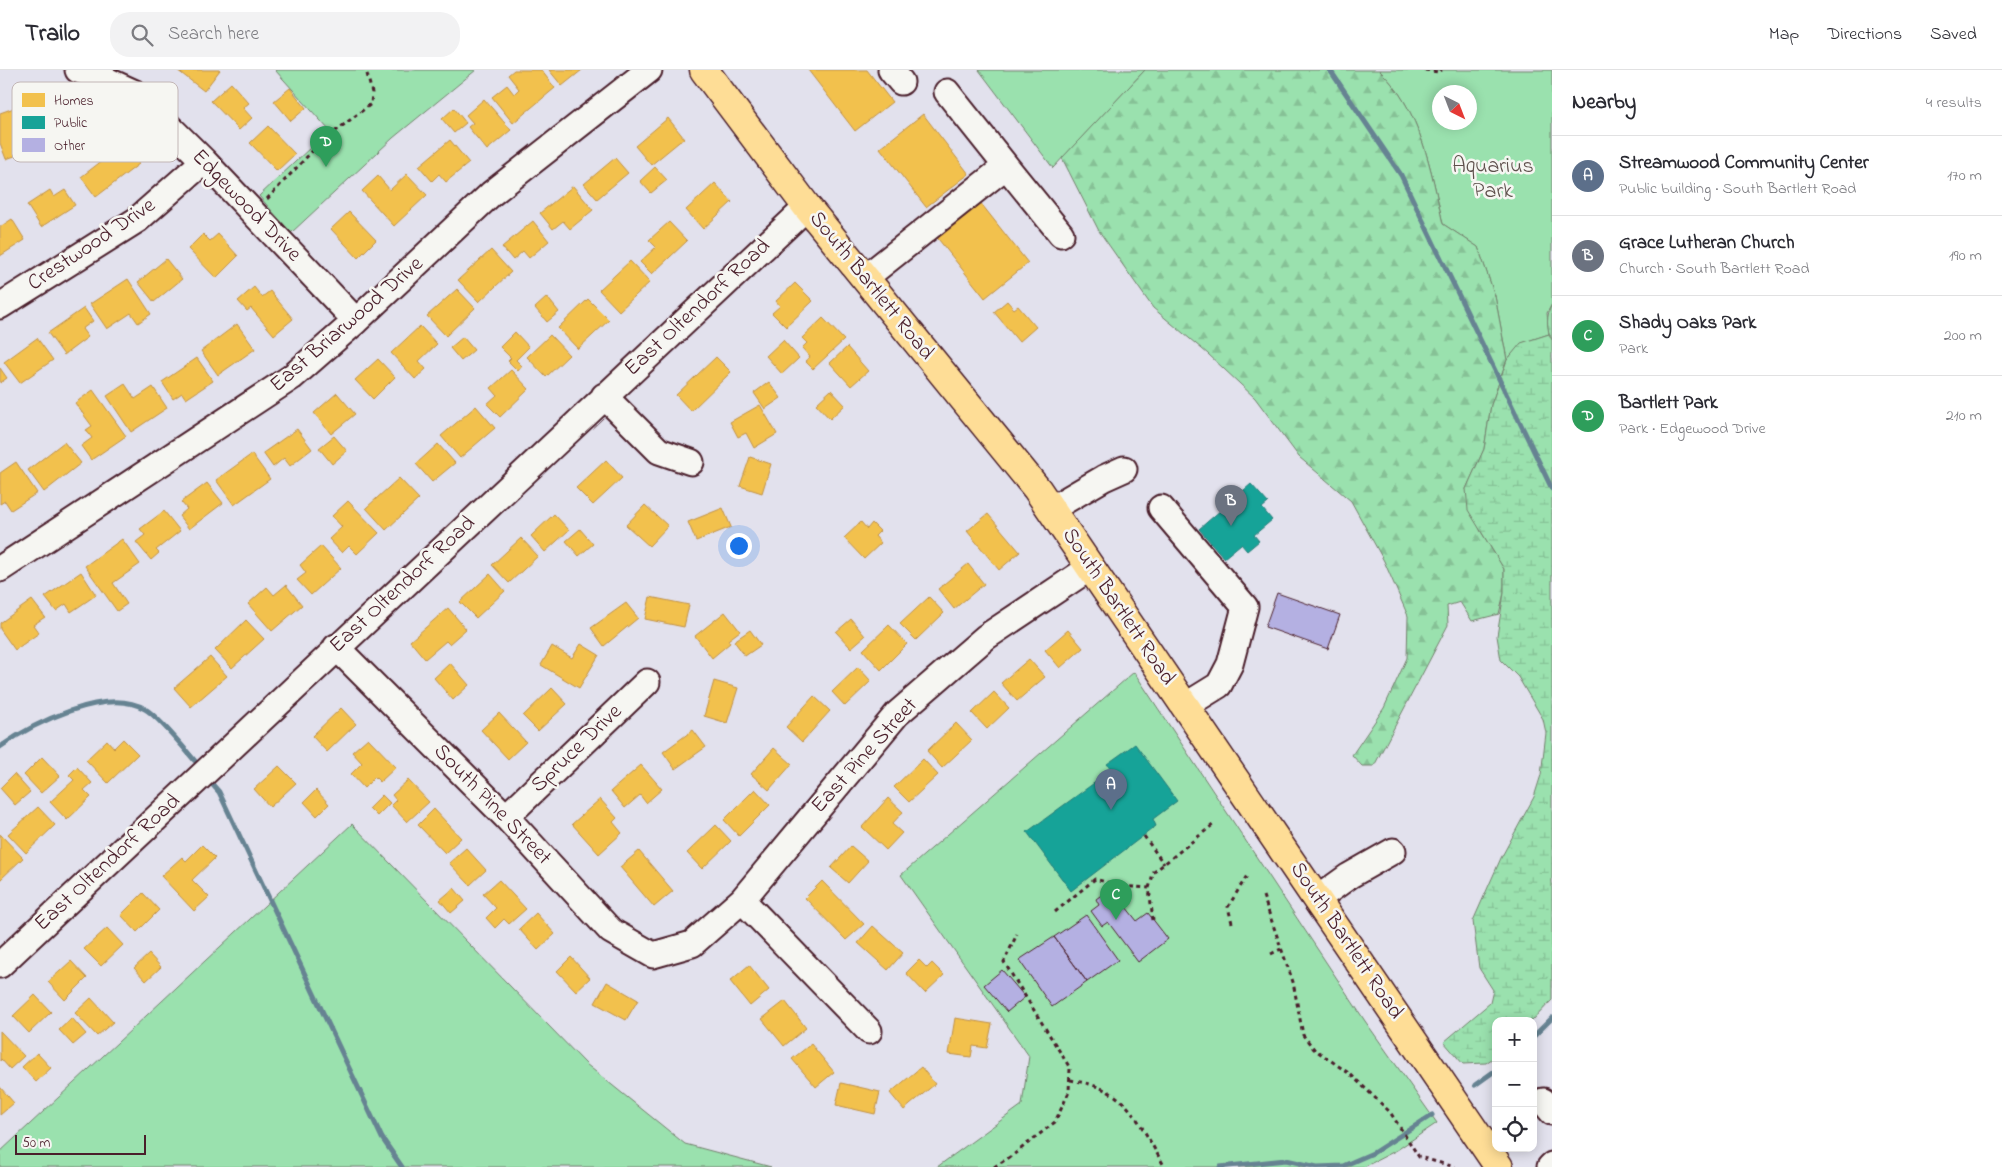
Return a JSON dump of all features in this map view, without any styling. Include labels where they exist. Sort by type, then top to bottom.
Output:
[{"type":"main road","name":"South Bartlett Road","points":[[704,70],[807,207],[1037,490],[1499,1167]]},
{"type":"street","name":"Edgewood Drive","points":[[78,70],[100,76],[112,82]]},
{"type":"street","name":"East Briarwood Drive","points":[[0,569],[265,396],[298,372],[356,321],[492,194],[649,70]]},
{"type":"street","points":[[947,92],[1060,234]]},
{"type":"street","name":"Edgewood Drive","points":[[178,135],[356,321]]},
{"type":"street","name":"Crestwood Drive","points":[[0,306],[137,220],[204,160]]},
{"type":"street","points":[[865,278],[1006,166]]},
{"type":"street","name":"East Oltendorf Road","points":[[0,965],[336,647],[807,207]]},
{"type":"street","points":[[604,396],[659,451],[691,462]]},
{"type":"street","points":[[1050,509],[1124,469]]},
{"type":"street","points":[[1160,508],[1245,607],[1230,664],[1219,684],[1185,706]]},
{"type":"street","name":"East Pine Street","points":[[653,955],[692,944],[742,900],[897,714],[986,637],[1091,567]]},
{"type":"street","name":"South Pine Street","points":[[336,647],[506,817],[611,931],[653,955]]},
{"type":"street","name":"Spruce Drive","points":[[506,817],[647,682]]},
{"type":"street","points":[[1317,899],[1349,876],[1394,851]]},
{"type":"street","points":[[742,900],[869,1031]]},
{"type":"path","points":[[253,214],[320,143],[371,104],[372,93],[366,70]]},
{"type":"path","points":[[1425,70],[1438,72],[1442,70]]},
{"type":"path","points":[[1154,920],[1149,888],[1154,872],[1214,824]]},
{"type":"path","points":[[1144,836],[1164,864]]},
{"type":"path","points":[[1232,923],[1228,907],[1248,874]]},
{"type":"path","points":[[1055,912],[1095,879],[1121,886],[1149,888]]},
{"type":"path","points":[[1263,896],[1293,982],[1303,1034],[1314,1049],[1350,1074],[1390,1112],[1418,1157],[1455,1167]]},
{"type":"path","points":[[994,1167],[1013,1155],[1055,1122],[1069,1092],[1070,1068],[1004,962],[1017,934]]},
{"type":"path","points":[[1270,954],[1281,949]]},
{"type":"path","points":[[1070,1080],[1109,1091],[1132,1109],[1164,1166]]},
{"type":"green space","points":[[275,70],[476,70],[393,138],[291,233],[259,196],[329,130]]},
{"type":"green space","points":[[979,70],[1145,70],[1053,168]]},
{"type":"green space","points":[[1145,70],[1379,70],[1405,103],[1415,122],[1429,162],[1443,224],[1478,247],[1495,296],[1507,360],[1491,405],[1484,449],[1466,489],[1480,530],[1504,569],[1504,593],[1499,614],[1472,621],[1460,602],[1447,606],[1448,625],[1374,766],[1362,766],[1352,755],[1384,708],[1407,658],[1408,616],[1384,561],[1351,501],[1299,457],[1255,398],[1208,354],[1153,308],[1099,231],[1062,158]]},
{"type":"green space","name":"Aquarius Park","points":[[1379,70],[1552,70],[1552,304],[1547,313],[1549,334],[1522,343],[1507,360],[1495,296],[1478,247],[1443,224],[1429,162],[1415,122],[1405,103]]},
{"type":"green space","points":[[1552,304],[1552,340],[1548,322]]},
{"type":"green space","points":[[1549,334],[1552,340],[1552,1000],[1536,1017],[1492,1017],[1492,1059],[1486,1063],[1463,1064],[1444,1042],[1490,1003],[1493,990],[1479,968],[1473,921],[1501,858],[1534,797],[1541,775],[1546,733],[1543,719],[1518,677],[1501,660],[1497,636],[1504,593],[1504,569],[1468,510],[1466,489],[1484,449],[1491,405],[1507,360],[1521,343]]},
{"type":"green space","points":[[1134,672],[1365,1021],[1437,1123],[1397,1150],[1364,1167],[937,1167],[1022,1105],[1029,1056],[901,875]]},
{"type":"green space","points":[[352,824],[586,1064],[685,1144],[771,1167],[0,1167],[0,1152]]},
{"type":"building: Homes","points":[[177,70],[220,70],[204,91]]},
{"type":"building: Homes","points":[[514,70],[541,70],[555,88],[513,123],[492,97],[507,85],[514,94],[519,89],[508,75]]},
{"type":"building: Homes","points":[[549,70],[582,70],[562,86]]},
{"type":"building: Homes","points":[[808,70],[867,70],[892,102],[855,131]]},
{"type":"building: Homes","points":[[231,83],[249,103],[243,108],[252,118],[239,130],[211,101]]},
{"type":"building: Homes","points":[[290,88],[306,108],[291,121],[274,101]]},
{"type":"building: Homes","points":[[484,99],[511,130],[487,150],[468,127],[473,123],[466,115]]},
{"type":"building: Homes","points":[[454,108],[466,123],[454,133],[442,119]]},
{"type":"building: Homes","points":[[12,109],[12,157],[6,159],[0,143],[0,113]]},
{"type":"building: Homes","points":[[923,114],[969,174],[926,207],[880,148]]},
{"type":"building: Homes","points":[[668,118],[684,138],[651,165],[635,146]]},
{"type":"building: Homes","points":[[268,126],[295,154],[277,171],[250,143]]},
{"type":"building: Homes","points":[[450,140],[469,163],[446,182],[439,174],[432,181],[419,166]]},
{"type":"building: Homes","points":[[615,158],[628,173],[597,199],[584,184]]},
{"type":"building: Homes","points":[[100,162],[138,162],[139,164],[96,197],[81,177]]},
{"type":"building: Homes","points":[[655,167],[667,180],[651,193],[640,181]]},
{"type":"building: Homes","points":[[407,174],[427,195],[394,226],[362,191],[378,176],[390,190]]},
{"type":"building: Homes","points":[[715,183],[732,202],[703,229],[686,210]]},
{"type":"building: Homes","points":[[573,186],[593,210],[570,229],[563,221],[553,229],[540,213]]},
{"type":"building: Homes","points":[[50,190],[54,197],[65,190],[75,205],[41,227],[27,205]]},
{"type":"building: Homes","points":[[979,201],[1028,263],[985,298],[935,235]]},
{"type":"building: Homes","points":[[349,212],[376,240],[358,258],[331,229]]},
{"type":"building: Homes","points":[[12,219],[25,240],[0,256],[0,227]]},
{"type":"building: Homes","points":[[533,221],[549,241],[529,258],[523,251],[513,260],[502,247]]},
{"type":"building: Homes","points":[[669,222],[687,241],[652,274],[640,262],[656,247],[649,240]]},
{"type":"building: Homes","points":[[203,234],[210,241],[218,234],[238,256],[216,278],[188,249]]},
{"type":"building: Homes","points":[[491,250],[511,272],[479,302],[458,280]]},
{"type":"building: Homes","points":[[166,259],[182,279],[154,302],[138,282]]},
{"type":"building: Homes","points":[[630,261],[650,282],[619,311],[599,290]]},
{"type":"building: Homes","points":[[128,279],[151,314],[138,323],[131,313],[107,329],[90,304]]},
{"type":"building: Homes","points":[[795,283],[813,301],[786,327],[772,313],[780,306],[776,301]]},
{"type":"building: Homes","points":[[254,287],[262,297],[270,291],[293,319],[274,335],[251,308],[247,311],[238,301]]},
{"type":"building: Homes","points":[[457,289],[475,308],[446,336],[427,316]]},
{"type":"building: Homes","points":[[547,297],[559,312],[547,322],[535,308]]},
{"type":"building: Homes","points":[[588,299],[609,320],[578,349],[558,328]]},
{"type":"building: Homes","points":[[1007,301],[1014,309],[1018,306],[1036,327],[1019,342],[994,312]]},
{"type":"building: Homes","points":[[84,308],[93,321],[82,329],[88,337],[64,355],[48,333]]},
{"type":"building: Homes","points":[[823,318],[844,340],[813,369],[805,361],[810,357],[802,348],[807,343],[802,338]]},
{"type":"building: Homes","points":[[237,324],[255,349],[218,375],[201,351]]},
{"type":"building: Homes","points":[[420,326],[437,344],[419,361],[426,369],[415,379],[391,353]]},
{"type":"building: Homes","points":[[515,332],[529,347],[516,360],[522,366],[518,371],[508,361],[511,358],[500,347]]},
{"type":"building: Homes","points":[[550,335],[569,355],[546,377],[527,357]]},
{"type":"building: Homes","points":[[463,337],[474,350],[461,361],[450,348]]},
{"type":"building: Homes","points":[[37,338],[53,360],[20,383],[4,362]]},
{"type":"building: Homes","points":[[783,340],[799,358],[782,374],[766,356]]},
{"type":"building: Homes","points":[[847,347],[868,371],[851,386],[830,363]]},
{"type":"building: Homes","points":[[716,357],[731,372],[691,411],[676,395]]},
{"type":"building: Homes","points":[[197,358],[213,381],[186,399],[182,393],[173,399],[162,382]]},
{"type":"building: Homes","points":[[378,359],[395,377],[373,399],[355,380]]},
{"type":"building: Homes","points":[[0,368],[7,378],[0,383]]},
{"type":"building: Homes","points":[[511,370],[529,389],[500,417],[487,404],[497,395],[491,388]]},
{"type":"building: Homes","points":[[769,382],[781,398],[765,409],[754,393]]},
{"type":"building: Homes","points":[[125,384],[135,399],[153,387],[167,408],[131,432],[107,396]]},
{"type":"building: Homes","points":[[93,390],[126,436],[91,460],[81,446],[92,438],[86,430],[92,426],[75,403]]},
{"type":"building: Homes","points":[[831,390],[845,405],[830,419],[816,404]]},
{"type":"building: Homes","points":[[337,393],[355,414],[331,434],[314,413]]},
{"type":"building: Homes","points":[[760,405],[777,434],[754,448],[746,433],[738,437],[730,422]]},
{"type":"building: Homes","points":[[476,406],[495,428],[460,458],[441,436]]},
{"type":"building: Homes","points":[[297,429],[312,449],[290,466],[284,458],[273,467],[263,453]]},
{"type":"building: Homes","points":[[334,436],[347,451],[332,464],[319,448]]},
{"type":"building: Homes","points":[[64,442],[81,463],[44,492],[28,470]]},
{"type":"building: Homes","points":[[438,444],[455,463],[432,482],[416,464]]},
{"type":"building: Homes","points":[[252,454],[270,479],[234,505],[216,480]]},
{"type":"building: Homes","points":[[750,457],[771,464],[762,493],[740,486]]},
{"type":"building: Homes","points":[[606,460],[622,478],[593,505],[576,488]]},
{"type":"building: Homes","points":[[16,462],[37,493],[11,510],[5,501],[0,504],[0,473]]},
{"type":"building: Homes","points":[[399,478],[419,499],[386,530],[366,508]]},
{"type":"building: Homes","points":[[207,483],[223,503],[189,529],[179,516],[187,509],[181,502]]},
{"type":"building: Homes","points":[[348,501],[379,533],[357,554],[349,546],[342,553],[329,539],[342,527],[332,516]]},
{"type":"building: Homes","points":[[645,505],[668,526],[649,546],[626,525]]},
{"type":"building: Homes","points":[[723,508],[731,527],[696,541],[688,522]]},
{"type":"building: Homes","points":[[164,511],[180,531],[156,550],[159,553],[151,560],[136,542],[145,535],[140,529]]},
{"type":"building: Homes","points":[[554,514],[569,530],[545,552],[531,536]]},
{"type":"building: Homes","points":[[988,514],[1020,552],[999,570],[967,531]]},
{"type":"building: Homes","points":[[861,522],[867,529],[872,523],[880,531],[875,536],[881,543],[864,559],[844,538]]},
{"type":"building: Homes","points":[[580,529],[593,544],[579,556],[566,541]]},
{"type":"building: Homes","points":[[521,538],[538,556],[509,583],[492,565]]},
{"type":"building: Homes","points":[[122,539],[140,564],[113,583],[127,604],[117,611],[85,566]]},
{"type":"building: Homes","points":[[321,546],[341,568],[311,595],[297,580],[306,573],[300,565]]},
{"type":"building: Homes","points":[[968,564],[984,584],[954,609],[938,589]]},
{"type":"building: Homes","points":[[81,572],[96,595],[71,612],[66,604],[56,611],[45,597]]},
{"type":"building: Homes","points":[[490,574],[505,591],[476,618],[460,602]]},
{"type":"building: Homes","points":[[286,585],[302,605],[272,631],[248,604],[267,587],[274,595]]},
{"type":"building: Homes","points":[[650,597],[689,605],[684,627],[645,619]]},
{"type":"building: Homes","points":[[929,597],[944,613],[916,640],[900,624]]},
{"type":"building: Homes","points":[[32,600],[45,617],[33,625],[39,633],[15,650],[0,629],[0,623]]},
{"type":"building: Homes","points":[[626,603],[638,618],[604,646],[591,628]]},
{"type":"building: Homes","points":[[448,608],[466,629],[449,644],[446,641],[425,659],[410,641]]},
{"type":"building: Homes","points":[[725,612],[740,631],[728,640],[730,643],[712,658],[695,636]]},
{"type":"building: Homes","points":[[851,619],[865,636],[851,648],[836,632]]},
{"type":"building: Homes","points":[[246,620],[264,639],[232,668],[215,650]]},
{"type":"building: Homes","points":[[889,625],[907,644],[881,670],[863,650]]},
{"type":"building: Homes","points":[[750,630],[761,645],[745,656],[734,641]]},
{"type":"building: Homes","points":[[1068,630],[1083,648],[1060,668],[1045,650]]},
{"type":"building: Homes","points":[[581,644],[599,655],[579,688],[541,665],[552,646],[572,658]]},
{"type":"building: Homes","points":[[210,657],[227,676],[191,707],[174,688]]},
{"type":"building: Homes","points":[[1029,659],[1045,677],[1017,701],[1001,683]]},
{"type":"building: Homes","points":[[450,663],[469,685],[453,700],[434,678]]},
{"type":"building: Homes","points":[[858,667],[871,681],[845,706],[832,692]]},
{"type":"building: Homes","points":[[714,681],[738,688],[727,723],[704,716]]},
{"type":"building: Homes","points":[[552,688],[567,704],[538,731],[523,716]]},
{"type":"building: Homes","points":[[994,692],[1009,708],[987,729],[972,713]]},
{"type":"building: Homes","points":[[814,696],[830,711],[802,742],[786,727]]},
{"type":"building: Homes","points":[[341,708],[356,724],[327,752],[312,736]]},
{"type":"building: Homes","points":[[499,713],[526,742],[508,759],[481,730]]},
{"type":"building: Homes","points":[[956,723],[972,740],[942,768],[927,751]]},
{"type":"building: Homes","points":[[693,730],[706,747],[675,769],[663,752]]},
{"type":"building: Homes","points":[[368,738],[396,767],[380,782],[375,777],[364,788],[351,774],[362,763],[352,752]]},
{"type":"building: Homes","points":[[123,739],[138,754],[108,783],[86,760],[107,740],[114,748]]},
{"type":"building: Homes","points":[[774,748],[792,764],[769,790],[751,774]]},
{"type":"building: Homes","points":[[42,757],[60,776],[41,793],[24,775]]},
{"type":"building: Homes","points":[[923,759],[938,775],[909,802],[894,787]]},
{"type":"building: Homes","points":[[641,765],[662,789],[646,803],[640,795],[625,808],[611,791]]},
{"type":"building: Homes","points":[[279,766],[296,783],[270,807],[254,789]]},
{"type":"building: Homes","points":[[77,767],[92,783],[84,790],[91,797],[67,820],[50,802],[74,780],[69,775]]},
{"type":"building: Homes","points":[[14,774],[30,792],[15,805],[0,788]]},
{"type":"building: Homes","points":[[408,780],[429,802],[407,822],[391,805],[396,800],[392,795]]},
{"type":"building: Homes","points":[[755,789],[770,805],[739,836],[724,820]]},
{"type":"building: Homes","points":[[316,790],[329,804],[317,816],[304,802]]},
{"type":"building: Homes","points":[[382,795],[390,803],[377,816],[369,808]]},
{"type":"building: Homes","points":[[888,798],[903,812],[892,824],[902,833],[886,850],[862,827]]},
{"type":"building: Homes","points":[[600,799],[617,818],[613,822],[622,833],[599,854],[572,824]]},
{"type":"building: Homes","points":[[38,807],[55,825],[26,853],[8,834]]},
{"type":"building: Homes","points":[[434,809],[461,838],[445,853],[418,825]]},
{"type":"building: Homes","points":[[716,825],[731,841],[702,869],[687,853]]},
{"type":"building: Homes","points":[[0,834],[23,858],[0,880]]},
{"type":"building: Homes","points":[[202,845],[215,858],[192,880],[209,897],[194,911],[161,876],[182,857],[186,861]]},
{"type":"building: Homes","points":[[851,846],[868,861],[848,883],[831,868]]},
{"type":"building: Homes","points":[[466,848],[486,870],[470,885],[449,863]]},
{"type":"building: Homes","points":[[639,851],[673,891],[654,907],[620,867]]},
{"type":"building: Homes","points":[[499,880],[526,909],[509,924],[504,919],[495,928],[486,918],[496,908],[483,894]]},
{"type":"building: Homes","points":[[822,881],[864,924],[846,940],[805,898]]},
{"type":"building: Homes","points":[[454,888],[465,901],[451,913],[440,900]]},
{"type":"building: Homes","points":[[143,893],[159,910],[137,932],[121,915]]},
{"type":"building: Homes","points":[[536,913],[555,934],[538,950],[519,929]]},
{"type":"building: Homes","points":[[873,926],[903,953],[888,970],[858,943]]},
{"type":"building: Homes","points":[[107,928],[123,945],[101,966],[84,949]]},
{"type":"building: Homes","points":[[149,954],[161,967],[146,981],[134,968]]},
{"type":"building: Homes","points":[[571,957],[590,978],[576,991],[557,971]]},
{"type":"building: Homes","points":[[919,960],[927,968],[932,963],[944,975],[925,993],[906,973]]},
{"type":"building: Homes","points":[[71,961],[87,978],[65,1000],[48,982]]},
{"type":"building: Homes","points":[[749,965],[769,990],[750,1006],[730,981]]},
{"type":"building: Homes","points":[[607,982],[638,1000],[626,1020],[595,1003]]},
{"type":"building: Homes","points":[[35,995],[51,1012],[29,1033],[13,1016]]},
{"type":"building: Homes","points":[[91,998],[113,1022],[97,1036],[75,1013]]},
{"type":"building: Homes","points":[[785,1001],[806,1028],[784,1046],[762,1019]]},
{"type":"building: Homes","points":[[72,1018],[86,1034],[73,1045],[59,1030]]},
{"type":"building: Homes","points":[[955,1018],[992,1024],[987,1048],[973,1046],[971,1057],[949,1054]]},
{"type":"building: Homes","points":[[0,1031],[24,1056],[10,1069],[1,1059],[0,1061]]},
{"type":"building: Homes","points":[[811,1044],[834,1072],[816,1087],[792,1059]]},
{"type":"building: Homes","points":[[37,1053],[51,1068],[36,1082],[22,1067]]},
{"type":"building: Homes","points":[[921,1067],[935,1084],[904,1110],[890,1093]]},
{"type":"building: Homes","points":[[841,1083],[880,1092],[875,1114],[836,1105]]},
{"type":"building: Homes","points":[[0,1087],[14,1103],[0,1115]]},
{"type":"building: Public","points":[[1251,484],[1268,503],[1262,508],[1272,520],[1254,535],[1259,541],[1247,551],[1241,544],[1224,558],[1199,529]]},
{"type":"building: Public","points":[[1135,744],[1177,801],[1153,819],[1156,826],[1071,891],[1027,832],[1112,770],[1107,764]]},
{"type":"building: Other","points":[[1277,593],[1340,615],[1328,649],[1265,627]]},
{"type":"building: Other","points":[[1111,888],[1137,921],[1148,913],[1168,939],[1138,962],[1108,922],[1102,926],[1091,911],[1099,905],[1096,899]]},
{"type":"building: Other","points":[[1086,915],[1118,960],[1087,982],[1054,937]]},
{"type":"building: Other","points":[[1054,937],[1087,982],[1052,1007],[1019,960]]},
{"type":"building: Other","points":[[1002,970],[1025,997],[1007,1012],[984,985]]},
{"type":"waterway","points":[[1330,70],[1401,175],[1552,489]]},
{"type":"waterway","points":[[0,747],[31,728],[70,711],[111,702],[129,703],[145,709],[157,718],[195,761]]},
{"type":"waterway","points":[[212,784],[219,792],[382,1138],[402,1167]]},
{"type":"waterway","points":[[1537,1033],[1552,1018]]},
{"type":"waterway","points":[[1475,1085],[1492,1073]]},
{"type":"waterway","points":[[1220,1167],[1286,1160],[1317,1167],[1343,1166],[1373,1153],[1432,1115]]},
{"type":"place","name":"Bartlett Park","points":[[326,167]]},
{"type":"place","name":"Grace Lutheran Church","points":[[1231,526]]},
{"type":"place","name":"Streamwood Community Center","points":[[1111,810]]},
{"type":"place","name":"Shady Oaks Park","points":[[1116,920]]}]
